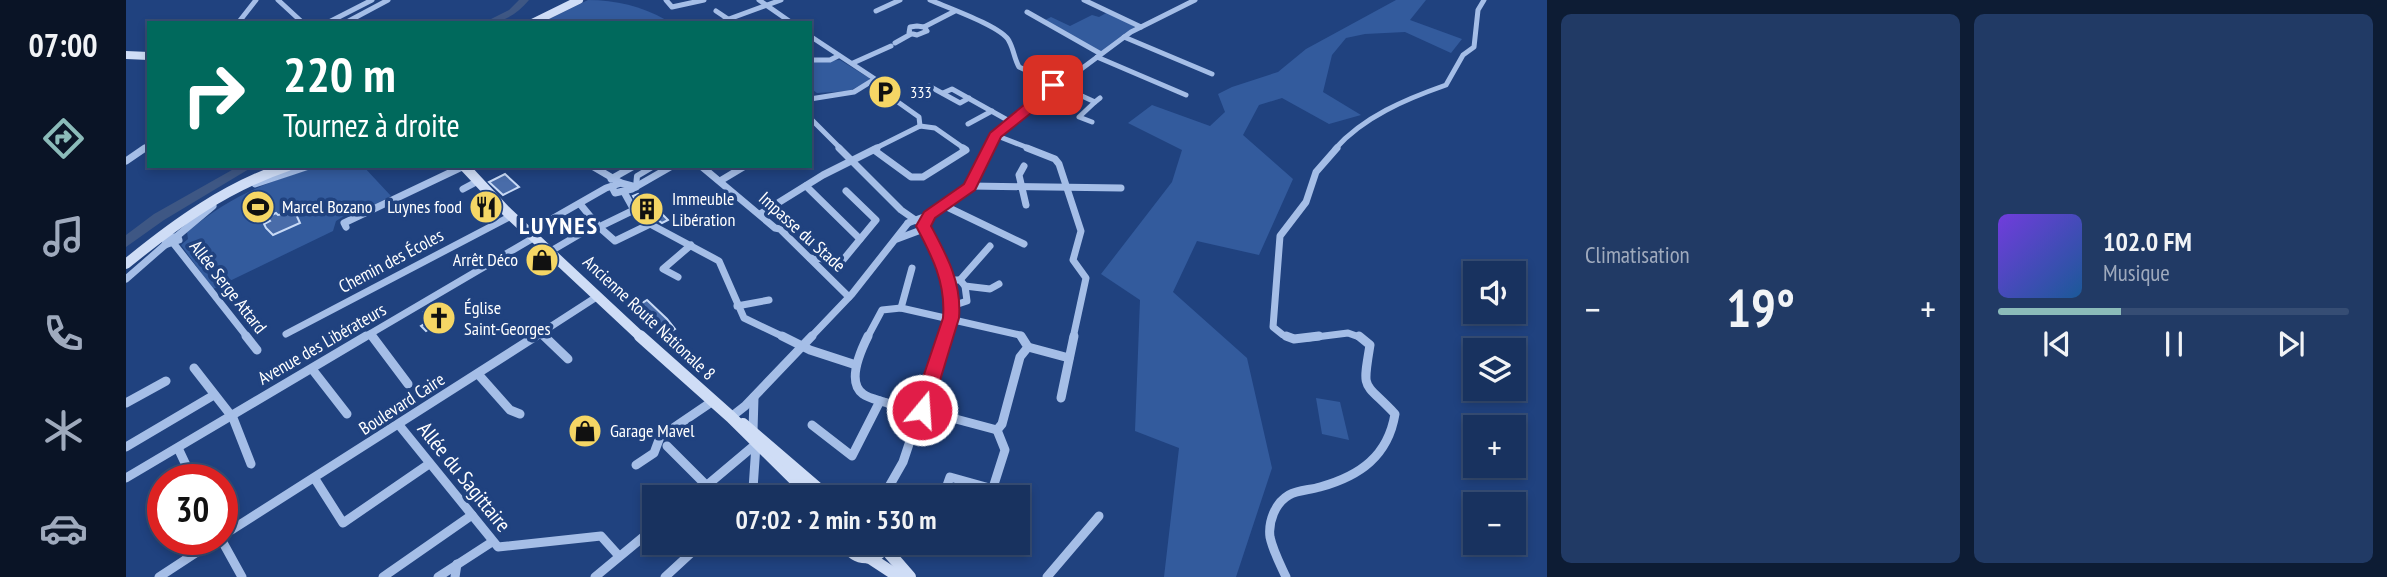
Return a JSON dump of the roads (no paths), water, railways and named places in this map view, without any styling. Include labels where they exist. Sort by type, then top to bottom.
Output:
[{"type":"main road","points":[[534,21],[577,0]]},
{"type":"main road","points":[[126,55],[147,57]]},
{"type":"main road","points":[[126,262],[197,204],[242,181],[276,168]]},
{"type":"main road","points":[[126,262],[204,203],[239,185],[283,168]]},
{"type":"main road","name":"Ancienne Route Nationale 8","points":[[462,168],[754,438],[800,485]]},
{"type":"main road","name":"Ancienne Route Nationale 8","points":[[754,438],[813,485]]},
{"type":"main road","points":[[854,555],[870,558],[899,577]]},
{"type":"main road","points":[[870,558],[876,555]]},
{"type":"main road","points":[[891,555],[910,577]]},
{"type":"street","points":[[240,21],[256,0]]},
{"type":"street","points":[[278,0],[301,21]]},
{"type":"street","points":[[331,21],[372,0]]},
{"type":"street","points":[[349,21],[388,0]]},
{"type":"street","points":[[666,0],[672,7],[681,7],[704,0]]},
{"type":"street","points":[[759,0],[789,21]]},
{"type":"street","points":[[716,11],[731,21],[781,0]]},
{"type":"street","points":[[876,11],[900,0]]},
{"type":"street","points":[[930,0],[999,31],[1009,39],[1013,57],[1020,66],[1058,85],[1098,100],[1079,117],[1092,122]]},
{"type":"street","points":[[1084,0],[1141,27]]},
{"type":"street","points":[[731,417],[754,397],[849,297],[910,223],[945,206],[970,186],[995,135],[1124,37],[1195,0]]},
{"type":"street","points":[[1286,577],[1271,541],[1270,524],[1282,501],[1291,493],[1344,481],[1364,467],[1385,451],[1394,430],[1395,415],[1368,387],[1363,376],[1370,345],[1366,340],[1348,332],[1292,339],[1278,333],[1273,327],[1280,236],[1306,202],[1316,172],[1352,130],[1418,95],[1446,85],[1463,55],[1474,47],[1478,10],[1484,0]]},
{"type":"street","points":[[853,63],[911,34],[908,30],[910,27],[924,27],[955,11]]},
{"type":"street","points":[[1027,12],[1099,55],[1186,95]]},
{"type":"street","points":[[812,37],[874,77],[874,82],[849,93],[812,96]]},
{"type":"street","points":[[1124,37],[1212,74]]},
{"type":"street","points":[[812,60],[830,60],[838,56]]},
{"type":"street","points":[[914,92],[929,86],[943,93],[952,89],[1011,122]]},
{"type":"street","points":[[888,95],[919,117],[920,127]]},
{"type":"street","points":[[968,124],[992,111]]},
{"type":"street","points":[[812,120],[901,210],[915,232],[929,241]]},
{"type":"street","points":[[760,214],[806,186],[854,160],[874,150],[920,127],[935,128],[966,150],[923,177],[911,177],[874,150]]},
{"type":"street","points":[[995,135],[1055,159],[1061,167],[1081,231],[1073,260],[1086,278],[1061,398]]},
{"type":"street","points":[[126,161],[147,146]]},
{"type":"street","points":[[1055,159],[1060,152]]},
{"type":"street","points":[[1024,166],[1019,175],[1026,205]]},
{"type":"street","points":[[126,279],[172,242],[194,220],[230,196],[303,168]]},
{"type":"street","points":[[346,227],[344,223],[459,168]]},
{"type":"street","points":[[595,168],[619,187],[634,210],[650,224],[719,261],[744,318],[802,346],[856,365]]},
{"type":"street","points":[[619,187],[633,168]]},
{"type":"street","points":[[619,187],[650,168]]},
{"type":"street","points":[[619,187],[636,187],[669,168]]},
{"type":"street","name":"Impasse du Stade","points":[[704,168],[775,228],[780,229],[849,297]]},
{"type":"street","points":[[720,181],[742,168]]},
{"type":"street","points":[[636,187],[637,176]]},
{"type":"street","points":[[463,188],[478,184]]},
{"type":"street","points":[[806,186],[860,239]]},
{"type":"street","points":[[970,186],[1121,188]]},
{"type":"street","name":"Avenue des Libérateurs","points":[[126,478],[370,334],[577,205],[597,194],[619,187]]},
{"type":"street","points":[[810,258],[843,260],[876,220],[846,191]]},
{"type":"street","points":[[577,205],[615,241],[650,224]]},
{"type":"street","points":[[945,206],[1024,244]]},
{"type":"street","points":[[551,251],[598,225],[634,210]]},
{"type":"street","points":[[897,239],[923,227],[929,215]]},
{"type":"street","name":"Chemin des Écoles","points":[[286,334],[512,216]]},
{"type":"street","points":[[892,485],[922,410],[951,318],[952,306],[950,280],[942,259],[929,241],[920,221],[910,223]]},
{"type":"street","name":"Allée Serge Attard","points":[[172,242],[257,350]]},
{"type":"street","points":[[678,276],[663,269],[691,245]]},
{"type":"street","points":[[952,306],[967,301],[963,283],[990,246]]},
{"type":"street","points":[[901,308],[912,268]]},
{"type":"street","points":[[950,280],[990,289],[999,284]]},
{"type":"street","name":"Boulevard Caire","points":[[238,527],[598,296]]},
{"type":"street","points":[[737,306],[769,300]]},
{"type":"street","points":[[998,430],[922,410],[910,410],[856,390],[856,365],[882,310],[901,308],[1020,335],[1028,347],[1069,358]]},
{"type":"street","points":[[540,333],[568,359]]},
{"type":"street","points":[[370,334],[408,384]]},
{"type":"street","points":[[998,430],[1020,357],[1028,347]]},
{"type":"street","points":[[194,368],[233,418],[251,464]]},
{"type":"street","points":[[312,369],[347,414]]},
{"type":"street","points":[[478,374],[510,410],[520,414]]},
{"type":"street","points":[[126,403],[166,381]]},
{"type":"street","points":[[126,447],[214,395]]},
{"type":"street","points":[[753,485],[754,397]]},
{"type":"street","points":[[636,465],[653,453],[660,437],[713,401]]},
{"type":"street","points":[[812,425],[852,456],[880,401]]},
{"type":"street","name":"Allée du Sagittaire","points":[[399,425],[498,547],[601,536],[619,556]]},
{"type":"street","points":[[994,485],[1005,450],[998,430]]},
{"type":"street","points":[[708,485],[754,438]]},
{"type":"street","points":[[667,446],[706,485]]},
{"type":"street","points":[[178,448],[186,464]]},
{"type":"street","points":[[315,479],[343,523],[429,464]]},
{"type":"street","points":[[947,485],[950,477],[970,485]]},
{"type":"street","points":[[383,577],[472,515]]},
{"type":"street","points":[[1047,577],[1100,516]]},
{"type":"street","points":[[595,577],[642,538]]},
{"type":"street","points":[[438,577],[492,542]]},
{"type":"street","name":"Boulevard Caire","points":[[159,577],[193,555]]},
{"type":"street","points":[[230,555],[242,577]]},
{"type":"street","points":[[665,577],[689,555]]},
{"type":"street","points":[[455,577],[457,564]]},
{"type":"waterway","points":[[492,21],[512,12],[524,0]]},
{"type":"waterway","points":[[126,242],[159,217],[245,168]]},
{"type":"place","name":"333","points":[[885,92]]},
{"type":"place","name":"Marcel Bozano","points":[[258,207]]},
{"type":"place","name":"Luynes food","points":[[486,207]]},
{"type":"place","name":"Immeuble Libération","points":[[647,209]]},
{"type":"place","name":"Arrêt Déco","points":[[542,260]]},
{"type":"place","name":"Église Saint-Georges","points":[[439,318]]},
{"type":"place","name":"Garage Mavel","points":[[585,431]]},
{"type":"district","name":"LUYNES","points":[[559,226]]}]
